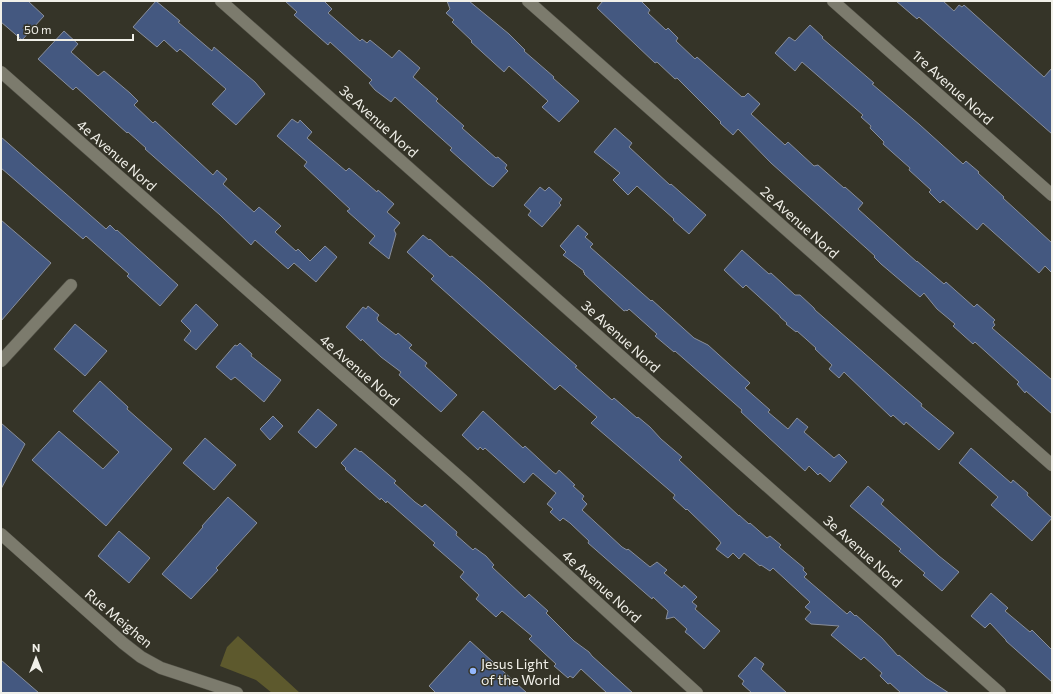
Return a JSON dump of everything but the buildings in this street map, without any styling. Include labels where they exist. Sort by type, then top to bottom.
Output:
[{"type":"street","name":"3e Avenue Nord","points":[[222,1],[1000,693]]},
{"type":"street","name":"2e Avenue Nord","points":[[528,1],[1052,465]]},
{"type":"street","name":"1re Avenue Nord","points":[[833,1],[1052,195]]},
{"type":"street","name":"4e Avenue Nord","points":[[1,72],[466,483],[697,693]]},
{"type":"street","points":[[1,361],[71,285]]},
{"type":"street","name":"Rue Meighen","points":[[1,534],[123,643],[141,657],[161,668],[237,693]]},
{"type":"shaded area","points":[[238,636],[300,693],[272,693],[256,680],[220,666],[227,647]]},
{"type":"place","name":"Jesus Light of the World","points":[[473,671]]}]
